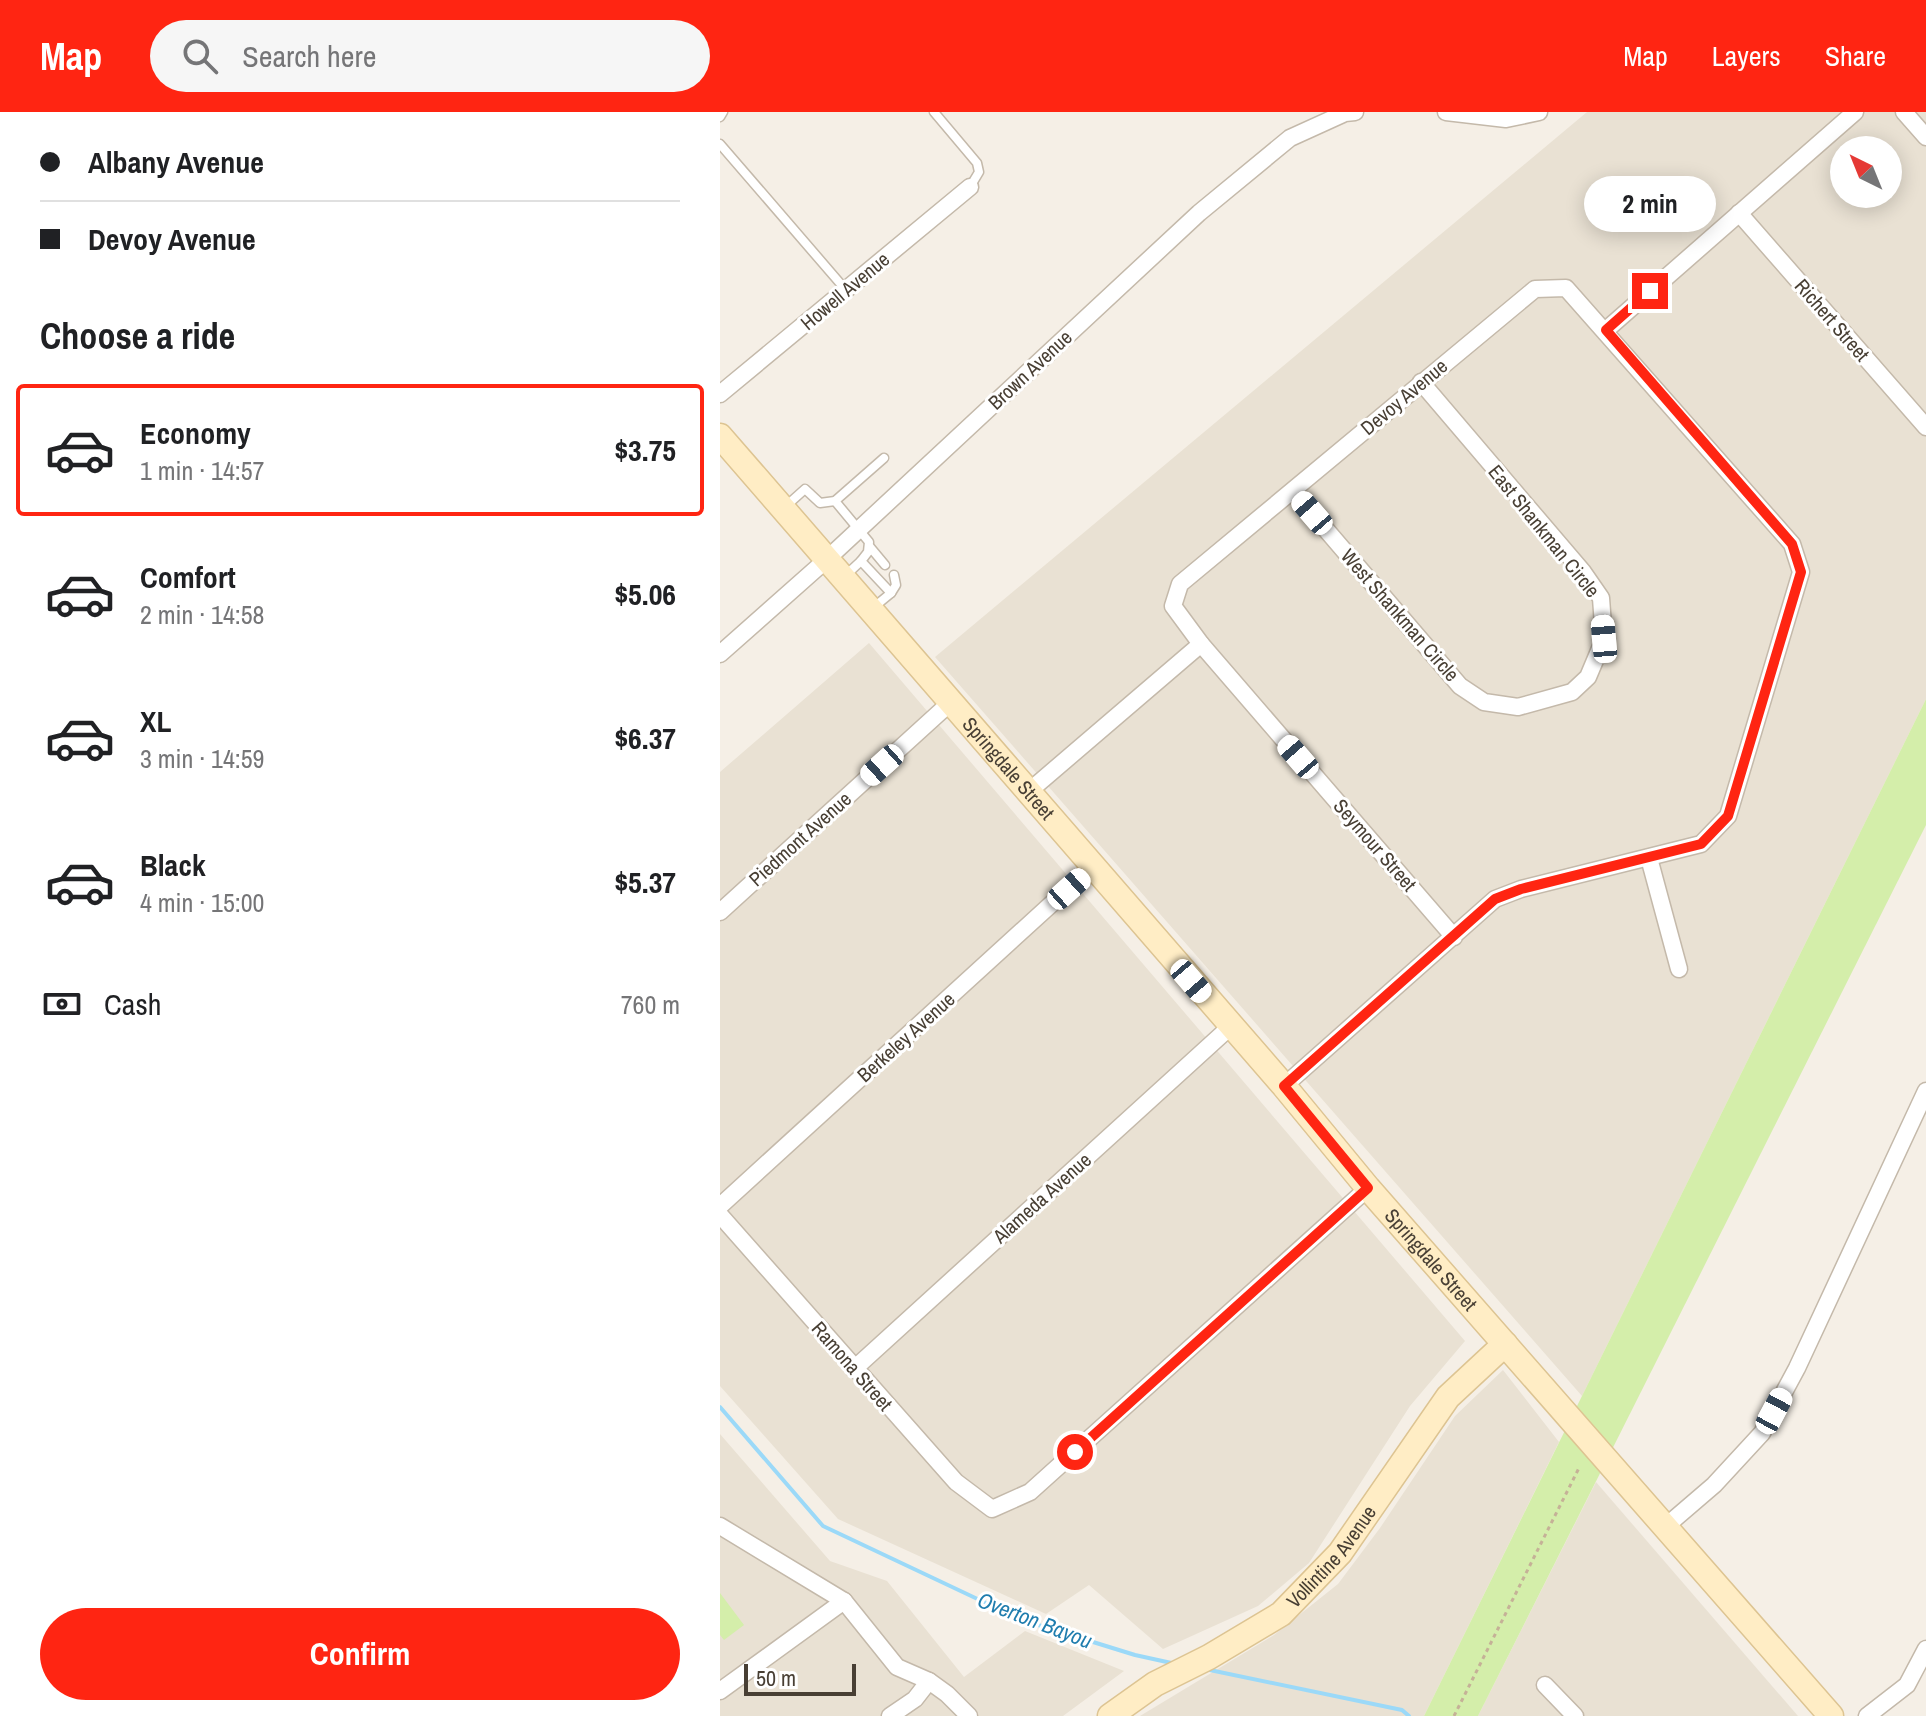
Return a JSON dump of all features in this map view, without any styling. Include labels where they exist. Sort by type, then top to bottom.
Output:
[{"type":"street","name":"Brown Avenue","points":[[720,654],[826,560],[1199,213],[1290,138],[1345,113],[1355,112]]},
{"type":"street","points":[[1446,112],[1506,119],[1539,112]]},
{"type":"street","points":[[1284,1086],[1495,899],[1521,889],[1701,844],[1728,816],[1801,572],[1792,544],[1606,330],[1855,112]]},
{"type":"street","points":[[1904,112],[1926,137]]},
{"type":"street","name":"Howell Avenue","points":[[720,394],[970,187]]},
{"type":"street","name":"Richert Street","points":[[1739,213],[1926,427]]},
{"type":"street","name":"Devoy Avenue","points":[[1201,644],[1173,606],[1180,584],[1535,289],[1566,288],[1606,330]]},
{"type":"street","name":"East Shankman Circle","points":[[1421,382],[1583,572],[1601,598],[1604,639],[1588,677],[1572,692]]},
{"type":"street","name":"Springdale Street","points":[[720,436],[1284,1086],[1368,1188],[1831,1716]]},
{"type":"street","name":"West Shankman Circle","points":[[1293,491],[1460,686],[1484,702],[1518,707],[1572,692]]},
{"type":"street","points":[[1027,793],[1201,644]]},
{"type":"street","name":"Seymour Street","points":[[1201,644],[1454,937]]},
{"type":"street","name":"Piedmont Avenue","points":[[720,912],[951,702]]},
{"type":"street","points":[[1649,858],[1679,969]]},
{"type":"street","name":"Berkeley Avenue","points":[[720,1206],[1092,867]]},
{"type":"street","name":"Alameda Avenue","points":[[854,1369],[1230,1027]]},
{"type":"street","points":[[1665,1527],[1714,1485],[1762,1433],[1797,1368],[1926,1091]]},
{"type":"street","name":"Ramona Street","points":[[720,1215],[956,1482],[992,1509],[1030,1492],[1368,1188]]},
{"type":"street","name":"Vollintine Avenue","points":[[1110,1716],[1155,1684],[1209,1657],[1281,1614],[1330,1563],[1448,1397],[1505,1344]]},
{"type":"street","points":[[720,1526],[844,1601],[897,1667],[929,1681],[969,1716]]},
{"type":"street","points":[[720,1691],[844,1601]]},
{"type":"street","points":[[1867,1716],[1907,1685],[1926,1649]]},
{"type":"street","points":[[890,1716],[915,1699],[929,1681]]},
{"type":"street","points":[[1907,1685],[1926,1684]]},
{"type":"street","points":[[1545,1685],[1575,1716]]},
{"type":"lane","points":[[934,112],[977,163],[979,172],[970,187]]},
{"type":"lane","points":[[720,144],[846,290]]},
{"type":"lane","points":[[782,509],[805,489],[820,503],[835,501],[884,458]]},
{"type":"lane","points":[[835,501],[885,565]]},
{"type":"lane","points":[[842,578],[861,561],[870,547]]},
{"type":"lane","points":[[861,561],[891,593]]},
{"type":"lane","points":[[870,610],[891,593],[896,585],[894,575]]},
{"type":"path","points":[[1454,1716],[1579,1468]]},
{"type":"shaded area","points":[[1587,112],[1926,112],[1926,699],[1582,1396],[935,657]]},
{"type":"shaded area","points":[[869,643],[1465,1341],[1410,1406],[1309,1563],[1258,1606],[1163,1649],[1089,1585],[1046,1614],[838,1519],[720,1386],[720,772]]},
{"type":"shaded area","points":[[1503,1370],[1559,1442],[1424,1716],[1140,1716],[1274,1635],[1338,1584],[1380,1528],[1455,1416]]},
{"type":"shaded area","points":[[720,1434],[830,1561],[887,1581],[964,1677],[1025,1631],[1124,1671],[1063,1716],[720,1716]]},
{"type":"shaded area","points":[[1596,1482],[1798,1716],[1478,1716]]},
{"type":"green space","points":[[1926,699],[1926,825],[1478,1716],[1424,1716]]},
{"type":"green space","points":[[720,1593],[744,1625],[724,1640],[720,1635]]},
{"type":"waterway","name":"Overton Bayou","points":[[720,1407],[823,1526],[1022,1620],[1135,1655],[1176,1664]]},
{"type":"waterway","name":"Overton Bayou","points":[[1205,1669],[1402,1710],[1409,1716]]},
{"type":"route","points":[[1075,1452],[1368,1188],[1284,1086],[1495,899],[1521,889],[1701,844],[1728,816],[1801,572],[1792,544],[1606,330],[1650,291]]}]
